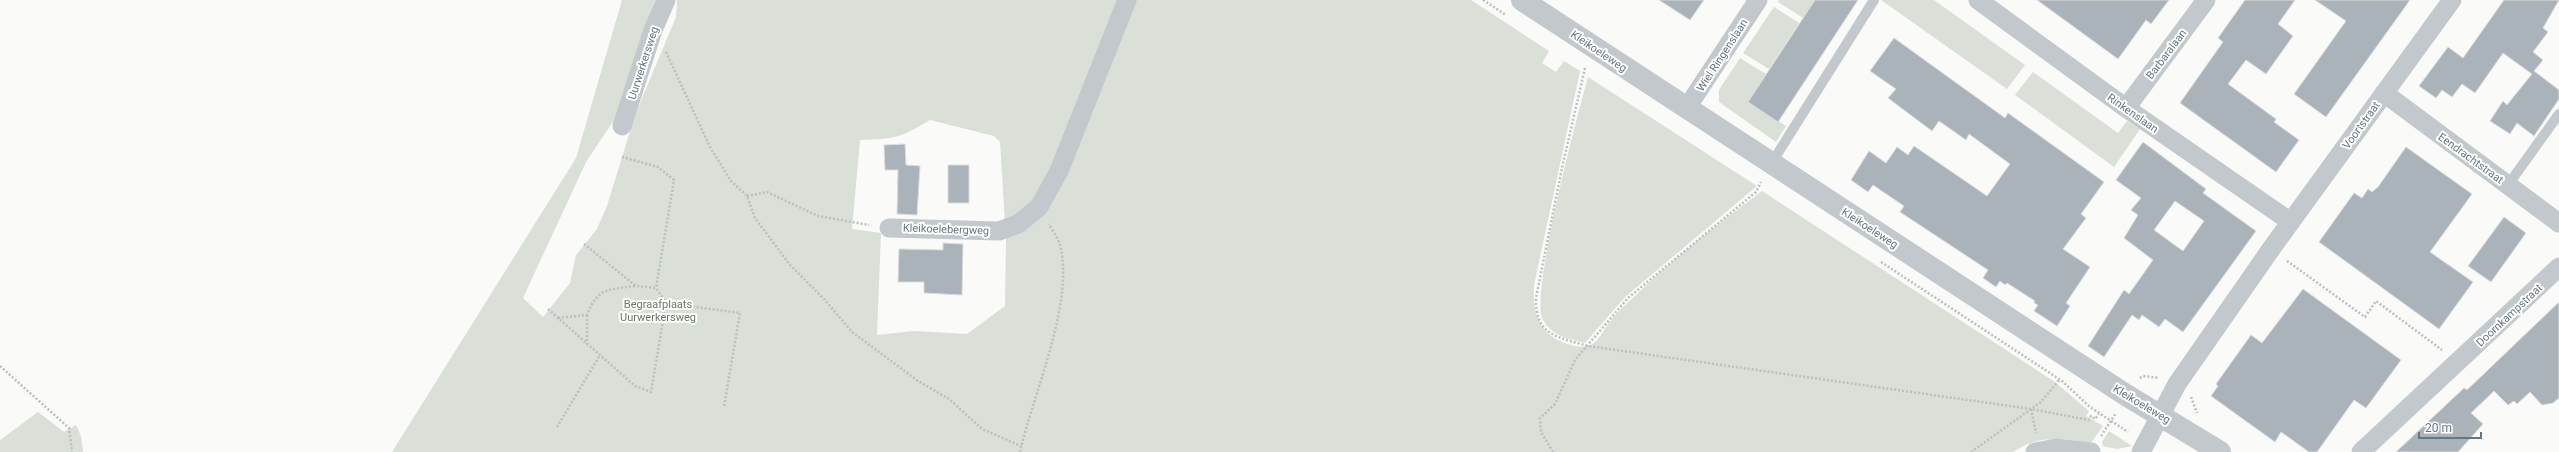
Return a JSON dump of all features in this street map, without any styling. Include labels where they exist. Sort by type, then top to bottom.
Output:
[{"type":"street","name":"Uurwerkersweg","points":[[622,126],[653,30],[666,0]]},
{"type":"street","name":"Kleikoelebergweg","points":[[890,228],[999,231],[1018,224],[1039,207],[1059,172],[1127,0]]},
{"type":"street","name":"Kleikoeleweg","points":[[1522,0],[1686,109],[2072,360],[2220,452]]},
{"type":"street","name":"Wiel Ringenslaan","points":[[1686,109],[1758,0]]},
{"type":"street","name":"Rinkenslaan","points":[[1978,0],[2126,108],[2291,222]]},
{"type":"street","name":"Barbaralaan","points":[[2126,108],[2206,0]]},
{"type":"street","name":"Voortstraat","points":[[2141,452],[2177,384],[2271,249],[2452,0]]},
{"type":"street","name":"Eendrachtstraat","points":[[2384,93],[2559,223]]},
{"type":"street","name":"Doornkampstraat","points":[[2361,452],[2559,267]]},
{"type":"street","points":[[2035,452],[2056,448],[2091,452]]},
{"type":"lane","points":[[1771,164],[1874,0]]},
{"type":"lane","points":[[2508,185],[2559,114]]},
{"type":"path","points":[[653,30],[676,68],[710,147],[731,181],[747,196],[755,218],[790,265],[825,300],[852,332],[918,381],[949,399],[982,429],[1021,446]]},
{"type":"path","points":[[1585,68],[1540,268],[1536,307],[1542,326],[1553,335],[1588,346],[2031,409],[2089,420],[2090,416],[2095,419],[2099,414],[2111,421]]},
{"type":"path","points":[[548,309],[635,386],[651,392],[666,303],[656,288],[674,180],[658,166],[622,157]]},
{"type":"path","points":[[1553,452],[1541,432],[1540,418],[1555,404],[1575,360],[1628,298],[1756,192],[1760,182]]},
{"type":"path","name":"Kleikoelebergweg","points":[[747,196],[767,192],[818,216],[890,228]]},
{"type":"path","points":[[1020,452],[1062,301],[1064,268],[1060,244],[1039,207]]},
{"type":"path","points":[[584,244],[636,286]]},
{"type":"path","points":[[2271,249],[2365,316],[2376,301],[2458,362]]},
{"type":"path","points":[[588,344],[587,315],[593,299],[605,290],[636,286],[656,288]]},
{"type":"path","points":[[666,303],[740,313],[724,407]]},
{"type":"path","points":[[558,318],[587,315]]},
{"type":"path","points":[[557,427],[600,355]]},
{"type":"path","points":[[1971,452],[2031,409],[2054,387],[2072,360]]},
{"type":"path","points":[[0,366],[69,428],[72,452]]},
{"type":"green space","name":"Begraafplaats Uurwerkersweg","points":[[622,0],[655,0],[614,120],[586,162],[523,298],[543,317],[570,283],[576,255],[597,229],[607,206],[635,115],[676,17],[677,0],[1471,0],[1549,51],[1542,63],[1556,72],[1564,61],[1580,71],[1534,285],[1537,315],[1545,330],[1552,336],[1560,341],[1582,347],[1594,343],[1618,313],[1666,267],[1762,191],[2055,382],[2089,411],[2086,416],[2103,426],[2091,443],[2061,439],[2041,440],[2013,452],[392,452],[576,158]],"holes":[[[930,120],[994,136],[1000,142],[1006,240],[1005,306],[967,334],[914,331],[877,335],[881,233],[852,229],[860,140],[890,138],[911,131]]]},
{"type":"green space","points":[[1779,0],[1815,0],[1803,18],[1778,2]]},
{"type":"green space","points":[[1881,0],[1934,0],[2025,65],[2007,89]]},
{"type":"green space","points":[[1774,7],[1799,23],[1769,69],[1743,53]]},
{"type":"green space","points":[[1740,58],[1766,74],[1748,102],[1786,126],[1776,142],[1719,102],[1719,90]]},
{"type":"green space","points":[[2033,72],[2118,133],[2127,121],[2140,129],[2114,167],[2015,95]]},
{"type":"green space","points":[[1588,77],[1757,186],[1625,297],[1585,343],[1561,336],[1551,330],[1543,320],[1541,304],[1548,242],[1556,203]]},
{"type":"green space","points":[[38,412],[64,432],[76,425],[81,436],[83,452],[0,452],[0,440]]},
{"type":"green space","points":[[2109,431],[2132,446],[2117,449],[2103,446],[2102,442]]},
{"type":"building","points":[[1659,0],[1704,0],[1690,20]]},
{"type":"building","points":[[1815,0],[1858,0],[1778,122],[1748,102]]},
{"type":"building","points":[[2037,0],[2169,0],[2151,24],[2146,20],[2118,59]]},
{"type":"building","points":[[2245,0],[2295,0],[2278,24],[2293,36],[2266,74],[2246,60],[2228,84],[2276,119],[2274,122],[2299,140],[2276,172],[2180,103],[2223,42],[2218,38]]},
{"type":"building","points":[[2315,0],[2410,0],[2326,117],[2294,94],[2346,21]]},
{"type":"building","points":[[2504,0],[2559,0],[2543,28],[2548,32],[2533,52],[2543,60],[2534,71],[2559,90],[2559,99],[2534,136],[2517,123],[2510,134],[2490,121],[2503,101],[2507,105],[2532,74],[2503,53],[2475,93],[2462,84],[2452,97],[2442,90],[2436,98],[2419,86],[2448,47],[2463,58]]},
{"type":"building","points":[[1894,38],[2005,118],[2008,113],[2104,182],[2081,214],[2086,218],[2063,249],[2090,267],[2066,303],[2070,306],[2057,326],[2034,311],[2038,305],[2034,303],[2035,301],[2007,283],[2005,285],[2000,281],[1996,287],[1983,278],[1988,270],[1900,212],[1904,206],[1873,185],[1868,192],[1851,180],[1869,151],[1886,163],[1897,147],[1908,155],[1914,146],[1987,196],[2010,164],[1969,134],[1966,140],[1939,121],[1932,131],[1888,98],[1896,89],[1870,71]]},
{"type":"building","points":[[2143,142],[2206,189],[2203,193],[2256,231],[2183,332],[2165,319],[2159,327],[2142,315],[2139,320],[2132,315],[2104,357],[2088,346],[2124,290],[2129,294],[2153,260],[2124,238],[2138,215],[2131,210],[2141,198],[2116,180]],"holes":[[[2175,201],[2204,221],[2183,251],[2154,230]]]},
{"type":"building","points":[[905,144],[906,165],[920,166],[917,215],[897,214],[898,170],[885,170],[884,145]]},
{"type":"building","points":[[2406,147],[2472,194],[2430,252],[2473,282],[2439,329],[2319,242],[2354,193],[2362,198],[2368,189],[2372,192],[2378,187]]},
{"type":"building","points":[[948,165],[969,165],[969,203],[948,203]]},
{"type":"building","points":[[2504,217],[2526,233],[2491,282],[2468,266]]},
{"type":"building","points":[[943,243],[963,244],[962,295],[924,293],[924,282],[898,282],[899,249],[943,250]]},
{"type":"building","points":[[2303,289],[2401,360],[2366,408],[2354,400],[2317,452],[2309,452],[2281,432],[2275,442],[2211,396],[2218,386],[2216,384],[2251,335],[2262,343]]},
{"type":"building","points":[[2559,302],[2559,398],[2553,403],[2542,405],[2530,392],[2517,404],[2514,401],[2508,405],[2494,391],[2471,413],[2483,424],[2458,452],[2396,452],[2464,388],[2467,390]]}]
